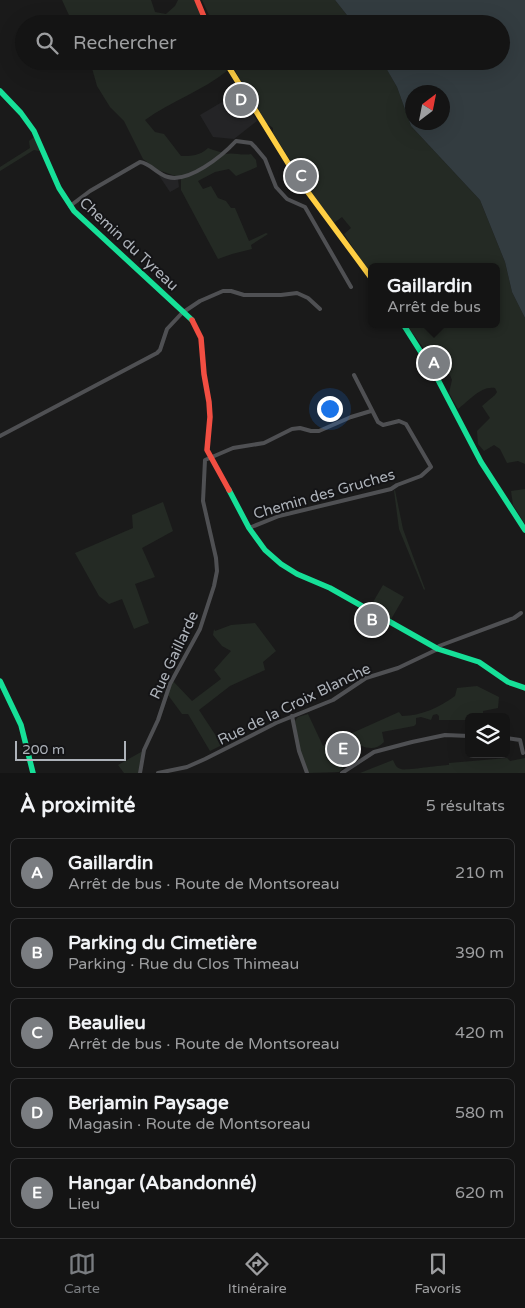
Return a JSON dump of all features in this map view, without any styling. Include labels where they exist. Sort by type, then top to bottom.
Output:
[{"type":"street","points":[[196,0],[203,15]]},
{"type":"street","points":[[231,70],[296,176],[368,274]]},
{"type":"street","name":"Chemin du Tyreau","points":[[0,91],[25,118],[34,131],[59,188],[70,206],[197,326],[201,341],[210,412],[206,447],[208,459]]},
{"type":"street","points":[[70,206],[90,191],[140,162],[146,163],[166,177],[181,177],[191,175],[225,152],[236,141],[252,144],[264,156],[274,184],[281,193],[290,201],[305,207],[351,287]]},
{"type":"street","points":[[0,436],[157,353],[160,350],[167,329],[183,312],[200,301],[227,290],[244,295],[297,294],[308,298],[320,308]]},
{"type":"street","points":[[406,328],[433,370],[481,462],[525,530]]},
{"type":"street","points":[[354,375],[371,411],[315,432],[304,428],[296,428],[264,443],[233,448],[208,459],[249,528],[265,550],[281,564],[297,574],[330,588],[438,649],[478,662],[508,682],[525,688]]},
{"type":"street","name":"Chemin des Gruches","points":[[249,528],[280,516],[391,489],[421,476],[431,467],[406,424],[399,421],[383,426],[371,411]]},
{"type":"street","name":"Rue Gaillarde","points":[[140,773],[144,750],[158,720],[170,684],[203,624],[214,586],[216,558],[203,501],[208,459]]},
{"type":"street","name":"Rue de la Croix Blanche","points":[[158,773],[188,767],[276,723],[333,700],[366,678],[398,668],[438,649],[439,646],[514,618],[520,613]]},
{"type":"street","points":[[0,682],[21,726],[33,773]]},
{"type":"street","points":[[292,716],[299,751],[307,773]]},
{"type":"street","points":[[342,773],[374,752],[445,735],[465,736]]},
{"type":"street","points":[[510,739],[520,740],[523,752]]},
{"type":"shaded area","points":[[62,0],[151,0],[155,12],[166,14],[175,6],[178,0],[194,0],[201,15],[69,15]]},
{"type":"shaded area","points":[[202,0],[335,0],[347,15],[209,15]]},
{"type":"shaded area","points":[[335,0],[525,0],[525,318],[512,292],[505,262],[480,200],[415,130],[450,130],[450,85],[405,85],[405,109],[397,87],[387,70],[510,70],[510,15],[347,15]]},
{"type":"shaded area","points":[[93,70],[226,70],[217,78],[145,120],[155,132],[164,134],[181,156],[202,153],[208,148],[225,154],[251,154],[256,160],[257,167],[236,176],[229,169],[215,172],[198,181],[203,189],[211,186],[218,198],[226,201],[231,208],[235,208],[249,241],[266,233],[268,234],[251,245],[252,249],[218,259],[181,190],[181,178],[158,170],[143,159],[124,121],[110,107],[97,86]]},
{"type":"shaded area","points":[[235,70],[387,70],[397,87],[405,109],[405,130],[415,130],[480,200],[505,262],[512,292],[525,318],[525,464],[518,461],[507,463],[500,449],[494,445],[484,451],[478,444],[477,431],[490,418],[482,406],[495,395],[497,392],[495,388],[480,391],[458,409],[449,393],[452,380],[450,375],[433,361],[409,328],[500,328],[500,263],[368,263],[368,270],[344,234],[351,228],[342,217],[334,223],[301,178],[273,133],[273,128],[266,123],[254,101],[257,98],[247,83],[242,85]]},
{"type":"shaded area","points":[[239,92],[257,121],[234,139],[213,137],[200,115]]},
{"type":"shaded area","points":[[34,137],[40,149],[39,151],[34,150],[0,171],[0,167],[30,148],[29,141]]},
{"type":"shaded area","points":[[158,174],[169,179],[178,179],[179,187],[170,192]]},
{"type":"shaded area","points":[[525,489],[525,524],[513,505],[511,491]]},
{"type":"shaded area","points":[[395,490],[403,529],[424,590],[399,529]]},
{"type":"shaded area","points":[[163,502],[173,531],[142,548],[155,577],[135,584],[149,623],[134,629],[122,599],[109,604],[99,596],[75,553],[133,528],[132,515]]},
{"type":"shaded area","points":[[383,585],[404,597],[390,621],[369,609]]},
{"type":"shaded area","points":[[255,623],[276,651],[263,662],[265,670],[230,686],[199,710],[222,745],[210,751],[188,714],[182,714],[168,695],[172,680],[192,701],[221,679],[214,670],[231,651],[222,646],[213,635],[214,629],[215,631],[231,625]]},
{"type":"shaded area","points":[[477,686],[499,697],[498,708],[483,711],[483,713],[465,713],[465,720],[439,720],[437,714],[433,715],[431,720],[421,717],[416,718],[414,726],[382,732],[384,742],[375,748],[365,747],[346,739],[336,745],[343,762],[343,768],[339,772],[309,773],[306,768],[299,748],[295,721],[298,717],[308,714],[323,746],[399,712],[402,716],[409,716],[430,710],[455,696],[457,688]]},
{"type":"shaded area","points":[[141,752],[138,773],[124,773],[118,765]]},
{"type":"shaded area","points":[[507,758],[510,761],[525,758],[525,773],[360,773],[393,760],[397,767],[404,769],[449,765],[449,763]]},
{"type":"traffic: fast","points":[[0,91],[21,113],[34,131],[59,188],[74,211],[192,320]]},
{"type":"traffic: fast","points":[[406,328],[436,376],[481,462],[525,530]]},
{"type":"traffic: fast","points":[[229,490],[249,528],[265,550],[281,564],[297,574],[330,588],[438,649],[479,662],[508,682],[525,688]]},
{"type":"traffic: fast","points":[[0,681],[21,725],[33,773]]},
{"type":"traffic: slow","points":[[231,70],[296,176],[368,274]]},
{"type":"traffic: jam","points":[[197,0],[203,15]]},
{"type":"traffic: jam","points":[[192,320],[201,338],[209,402],[210,417],[207,450],[229,490]]},
{"type":"place","name":"Berjamin Paysage","points":[[241,100]]},
{"type":"place","name":"Beaulieu","points":[[301,176]]},
{"type":"place","name":"Gaillardin","points":[[434,363]]},
{"type":"place","name":"Parking du Cimetière","points":[[372,620]]},
{"type":"place","name":"Hangar (Abandonné)","points":[[343,749]]}]
